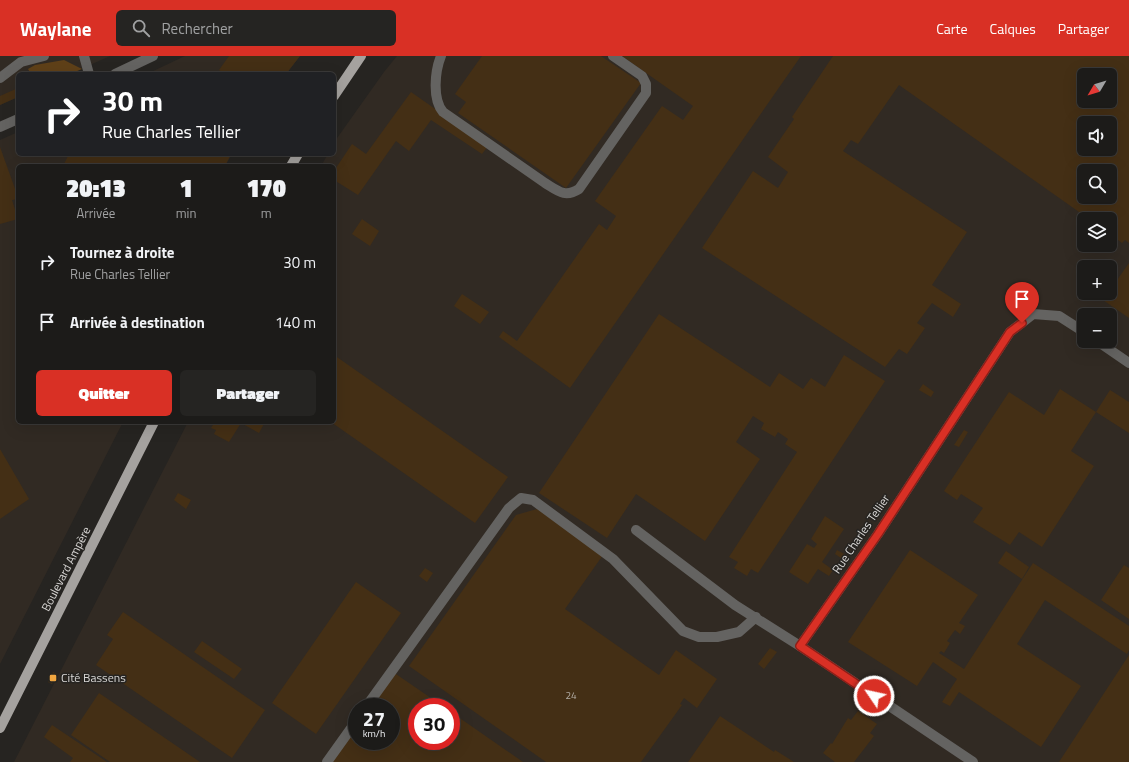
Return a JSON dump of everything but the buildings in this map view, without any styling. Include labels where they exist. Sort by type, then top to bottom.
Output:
[{"type":"main road","points":[[336,93],[361,56]]},
{"type":"main road","name":"Boulevard Ampère","points":[[0,728],[153,424]]},
{"type":"street","points":[[0,78],[21,62],[44,56]]},
{"type":"street","points":[[84,56],[88,72]]},
{"type":"street","points":[[119,72],[153,56]]},
{"type":"street","points":[[441,56],[438,64],[436,81],[438,103],[443,112],[559,192],[570,193],[579,189],[646,93],[646,84],[642,76],[613,56]]},
{"type":"street","points":[[0,127],[16,119]]},
{"type":"street","name":"Rue Charles Tellier","points":[[800,646],[878,534],[1010,332],[1033,314],[1059,316],[1077,328]]},
{"type":"street","points":[[1108,348],[1129,362]]},
{"type":"street","points":[[372,698],[509,508],[521,498],[533,500],[612,559],[683,631],[699,637],[717,637],[739,632],[756,618]]},
{"type":"street","points":[[636,530],[735,605],[800,646],[973,762]]},
{"type":"street","points":[[327,762],[348,733]]},
{"type":"shaded area","points":[[0,56],[110,56],[74,72],[16,72],[16,98],[0,105]]},
{"type":"shaded area","points":[[185,56],[300,56],[288,72],[151,72]]},
{"type":"shaded area","points":[[397,56],[1129,56],[1129,762],[14,762],[187,424],[336,424],[336,164],[322,164],[327,156],[336,156],[336,140]]},
{"type":"shaded area","points":[[64,60],[82,69],[75,72],[30,72],[28,69],[35,65]]},
{"type":"shaded area","points":[[16,133],[16,156],[231,156],[226,164],[16,164],[16,424],[122,424],[0,664],[0,140]]},
{"type":"place","name":"Cité Bassens","points":[[53,678]]},
{"type":"route","points":[[874,696],[800,646],[878,534],[1010,332],[1022,323]]}]
